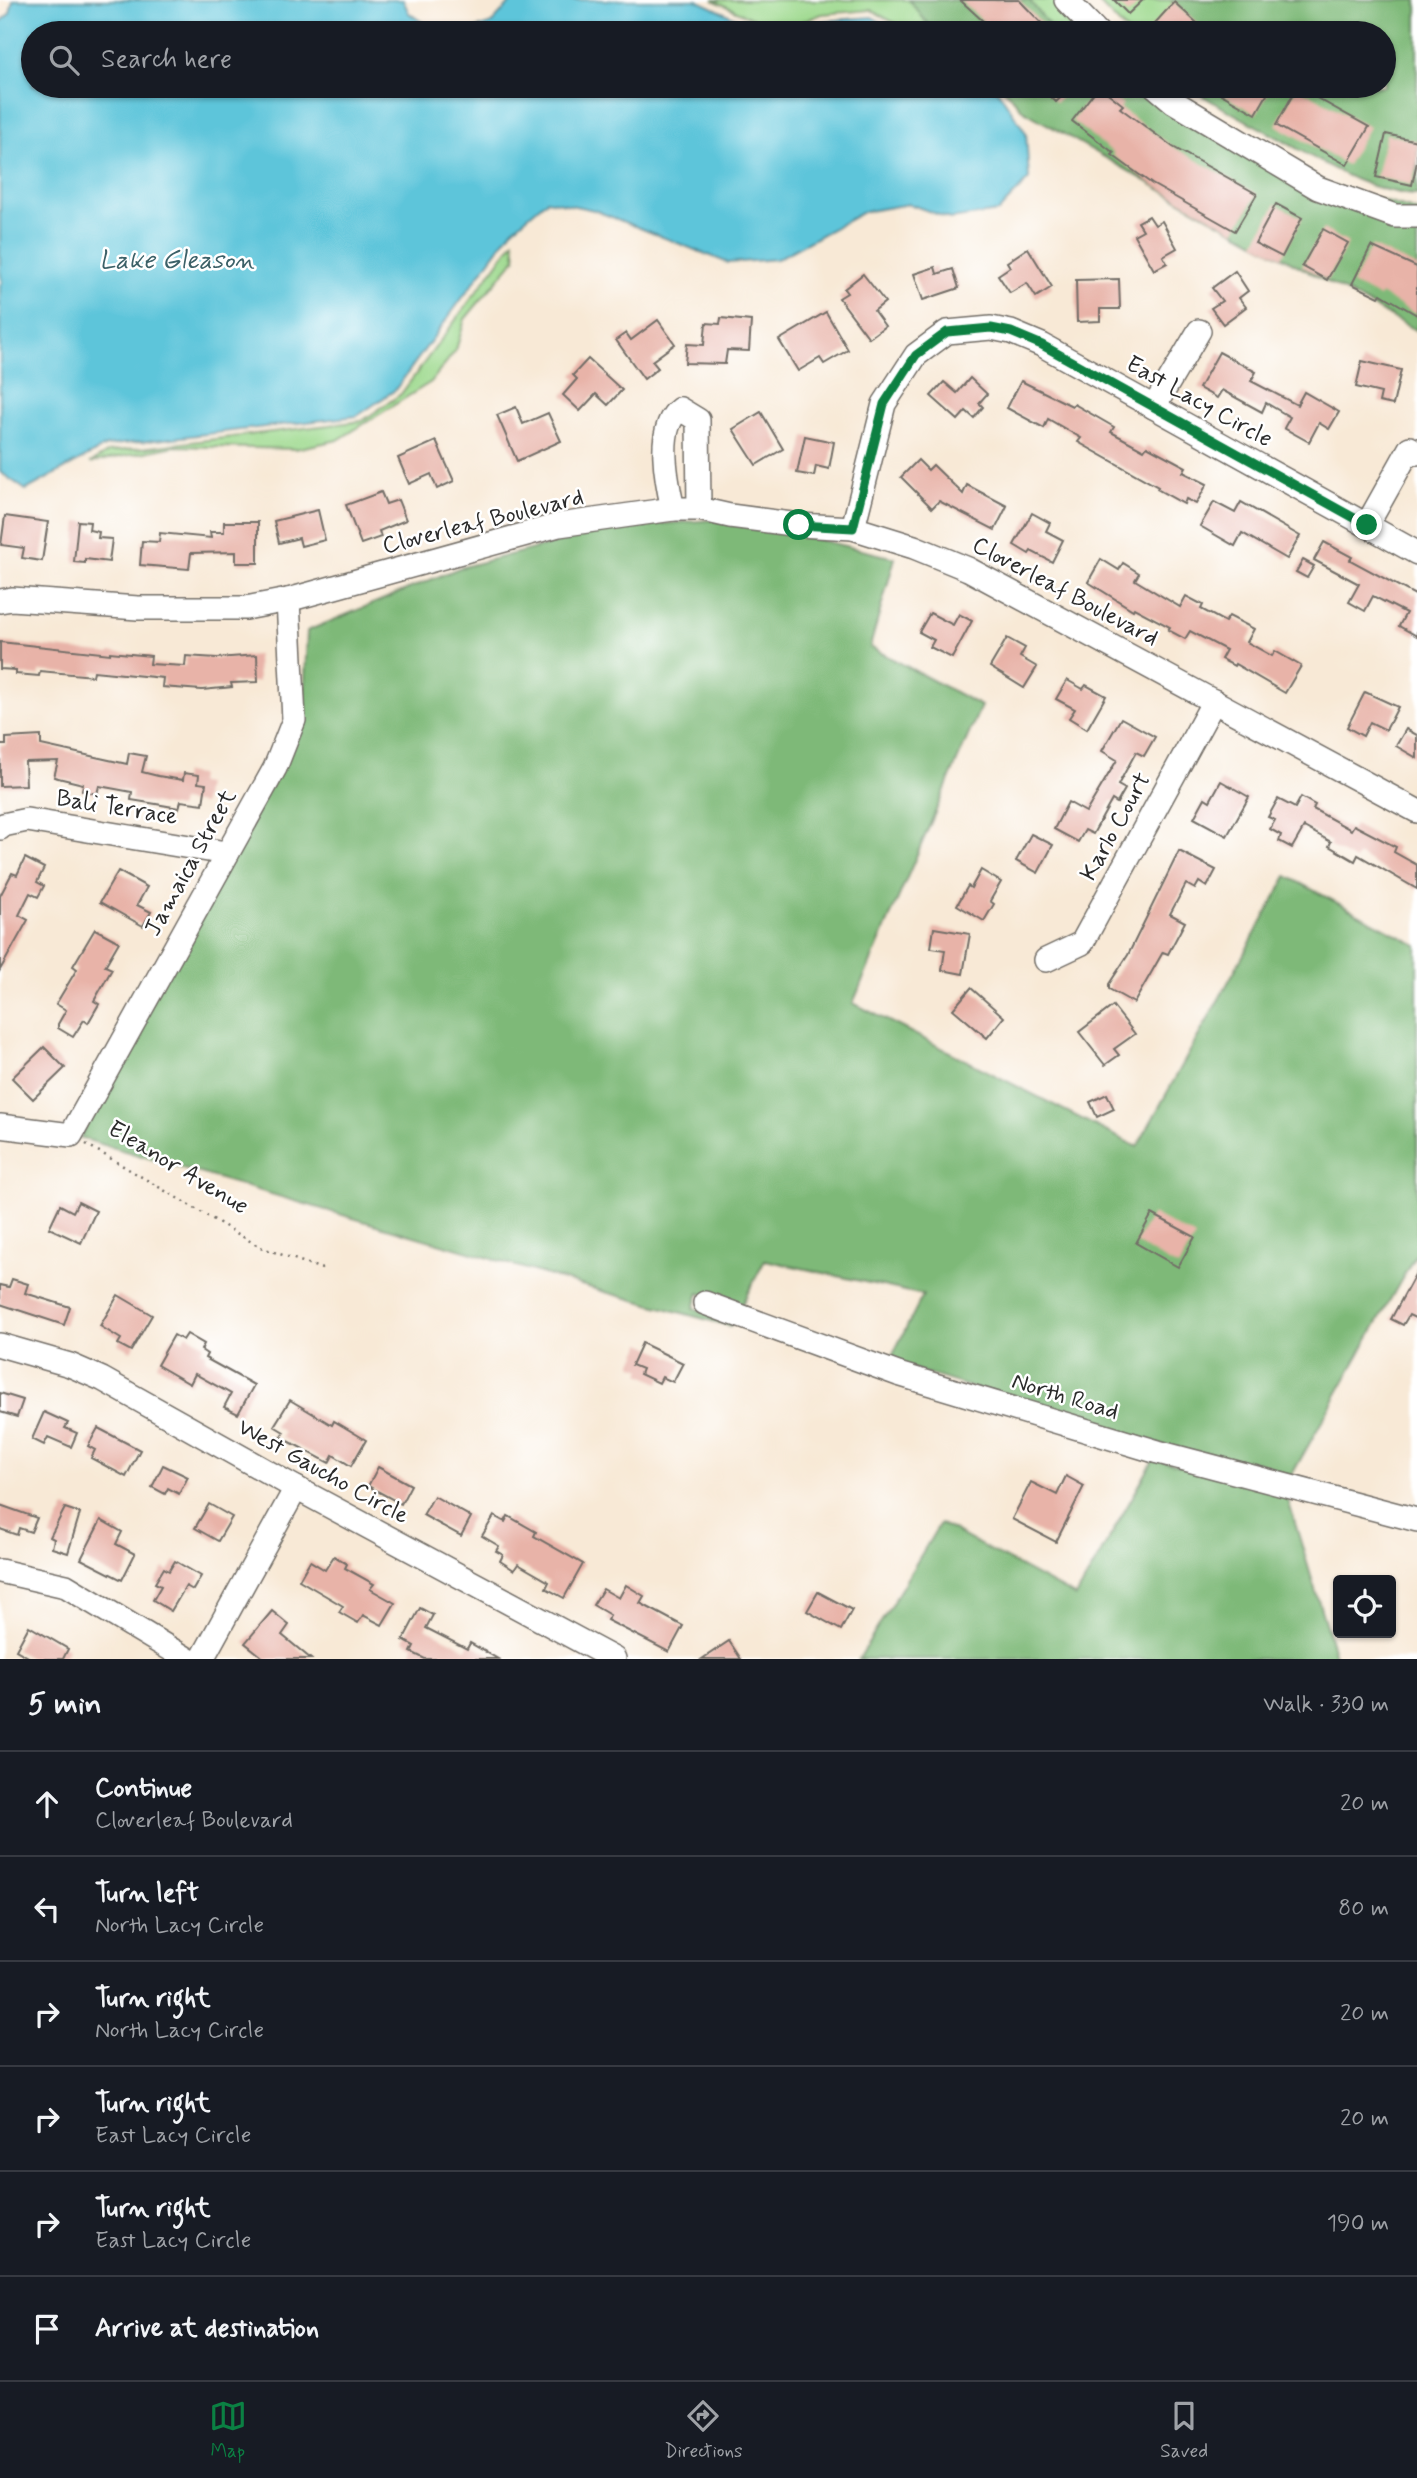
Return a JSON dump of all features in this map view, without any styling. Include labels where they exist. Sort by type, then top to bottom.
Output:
[{"type":"street","points":[[1066,0],[1086,21]]},
{"type":"street","points":[[1169,98],[1318,188],[1395,216],[1417,216]]},
{"type":"street","name":"East Lacy Circle","points":[[853,528],[884,404],[916,355],[947,332],[991,328],[1011,332],[1042,345],[1417,553]]},
{"type":"street","points":[[1154,407],[1199,331]]},
{"type":"street","points":[[673,509],[668,485],[665,438],[672,415],[680,409],[689,412],[698,420],[699,509]]},
{"type":"street","points":[[1367,525],[1410,448],[1417,453]]},
{"type":"street","name":"Cloverleaf Boulevard","points":[[0,601],[12,599],[138,608],[246,608],[288,600],[559,525],[673,509],[699,509],[799,525],[853,528],[914,547],[968,569],[1417,811]]},
{"type":"street","name":"Jamaica Street","points":[[71,1135],[275,768],[294,720],[288,600]]},
{"type":"street","name":"Karlo Court","points":[[1046,960],[1082,943],[1213,701]]},
{"type":"street","name":"Bali Terrace","points":[[0,828],[27,820],[226,853]]},
{"type":"street","name":"Eleanor Avenue","points":[[0,1126],[71,1135]]},
{"type":"street","name":"North Road","points":[[705,1303],[924,1382],[1158,1452],[1417,1520]]},
{"type":"street","name":"West Gaucho Circle","points":[[0,1345],[70,1365],[102,1379],[296,1488],[614,1659]]},
{"type":"street","points":[[202,1659],[296,1488]]},
{"type":"street","points":[[0,1571],[66,1586],[187,1659]]},
{"type":"path","name":"Eleanor Avenue","points":[[71,1135],[260,1247],[325,1270]]},
{"type":"green space","points":[[713,0],[909,0],[926,21],[891,21],[871,10],[822,14],[804,21],[758,21]]},
{"type":"green space","points":[[909,0],[1029,0],[1046,21],[926,21]]},
{"type":"green space","points":[[1029,0],[1075,0],[1094,21],[1046,21]]},
{"type":"green space","points":[[1096,0],[1173,0],[1170,21],[1116,21]]},
{"type":"green space","points":[[1173,0],[1417,0],[1417,195],[1378,188],[1342,173],[1207,98],[1396,98],[1396,21],[1170,21]]},
{"type":"green space","points":[[1012,98],[1181,98],[1329,185],[1417,211],[1417,331],[1195,209],[1024,111]]},
{"type":"green space","points":[[514,241],[516,258],[465,319],[456,350],[431,382],[338,440],[295,449],[175,446],[90,463],[109,452],[362,421],[401,394]]},
{"type":"green space","points":[[712,520],[774,529],[895,558],[870,647],[981,706],[853,1003],[1137,1147],[1287,876],[1417,945],[1417,1252],[1290,1478],[1160,1445],[889,1362],[923,1295],[765,1260],[740,1308],[699,1293],[694,1308],[732,1322],[730,1326],[80,1138],[304,703],[307,631],[459,568],[618,527]]},
{"type":"green space","points":[[1154,1459],[1286,1493],[1336,1659],[859,1659],[940,1523],[1076,1597]]},
{"type":"water","name":"Lake Gleason","points":[[13,0],[403,0],[409,13],[421,21],[21,21],[21,98],[1003,98],[1026,133],[1029,179],[998,212],[950,219],[909,204],[863,212],[777,259],[728,263],[594,210],[547,200],[512,230],[395,390],[357,416],[106,446],[26,490],[0,472],[0,23],[10,13]]},
{"type":"water","points":[[513,0],[697,0],[742,21],[494,21]]},
{"type":"water","points":[[872,17],[879,21],[823,21]]},
{"type":"building","points":[[960,0],[1019,0],[1039,21],[983,21]]},
{"type":"building","points":[[1114,0],[1143,0],[1128,14]]},
{"type":"building","points":[[1174,2],[1195,21],[1157,21]]},
{"type":"building","points":[[1090,98],[1114,98],[1123,105],[1120,108],[1173,147],[1257,194],[1235,231],[1152,184],[1072,121]]},
{"type":"building","points":[[1228,98],[1265,98],[1256,114]]},
{"type":"building","points":[[1291,98],[1317,98],[1369,127],[1347,165],[1276,125]]},
{"type":"building","points":[[1386,134],[1417,141],[1417,162],[1412,185],[1376,177]]},
{"type":"building","points":[[1276,204],[1302,218],[1282,257],[1255,243]]},
{"type":"building","points":[[1149,216],[1155,225],[1162,221],[1177,248],[1163,256],[1167,263],[1154,270],[1134,235],[1143,230],[1138,222]]},
{"type":"building","points":[[1323,229],[1348,243],[1327,280],[1302,266]]},
{"type":"building","points":[[1371,246],[1417,267],[1417,315],[1381,294],[1379,297],[1352,284]]},
{"type":"building","points":[[1028,248],[1052,287],[1036,297],[1027,283],[1010,293],[998,275],[1010,267],[1007,262]]},
{"type":"building","points":[[935,267],[937,274],[953,269],[959,288],[923,300],[914,274]]},
{"type":"building","points":[[1235,271],[1248,291],[1239,298],[1246,307],[1223,324],[1211,308],[1222,301],[1212,288]]},
{"type":"building","points":[[863,274],[885,302],[874,311],[885,326],[869,338],[839,298],[847,293],[844,289]]},
{"type":"building","points":[[1119,279],[1120,309],[1100,309],[1100,321],[1077,322],[1076,280]]},
{"type":"building","points":[[826,312],[848,350],[824,364],[820,358],[798,371],[779,340]]},
{"type":"building","points":[[721,318],[751,321],[749,351],[727,350],[725,364],[685,363],[687,344],[704,345],[706,323],[720,324]]},
{"type":"building","points":[[658,320],[675,344],[652,361],[658,368],[644,379],[616,340],[626,333],[631,340]]},
{"type":"building","points":[[1219,352],[1256,372],[1251,381],[1297,405],[1304,392],[1339,412],[1329,429],[1319,423],[1309,442],[1284,428],[1290,417],[1266,403],[1262,412],[1222,390],[1217,398],[1199,388]]},
{"type":"building","points":[[588,359],[622,390],[608,405],[596,394],[580,411],[563,395],[577,379],[573,375]]},
{"type":"building","points":[[1362,361],[1401,370],[1393,405],[1379,402],[1381,393],[1356,387]]},
{"type":"building","points":[[970,378],[987,394],[979,403],[983,407],[974,418],[966,411],[958,420],[931,396],[944,382],[957,393]]},
{"type":"building","points":[[1021,381],[1072,406],[1074,404],[1114,427],[1111,432],[1144,450],[1147,446],[1186,467],[1183,472],[1207,484],[1196,504],[1186,499],[1184,504],[1157,489],[1158,487],[1078,442],[1081,438],[1048,419],[1044,428],[1007,408]]},
{"type":"building","points":[[516,407],[523,424],[548,413],[561,441],[517,461],[497,415]]},
{"type":"building","points":[[761,412],[783,449],[756,465],[733,429]]},
{"type":"building","points":[[805,436],[834,442],[829,469],[816,466],[814,476],[797,473]]},
{"type":"building","points":[[436,441],[454,481],[437,489],[431,474],[409,484],[398,458]]},
{"type":"building","points":[[918,460],[928,470],[933,465],[963,494],[967,485],[1007,506],[995,530],[939,501],[932,508],[901,477]]},
{"type":"building","points":[[381,492],[386,504],[398,500],[406,520],[379,531],[381,537],[361,544],[346,505]]},
{"type":"building","points":[[1214,502],[1235,513],[1241,502],[1300,536],[1287,559],[1242,533],[1235,546],[1200,526]]},
{"type":"building","points":[[318,510],[325,540],[301,546],[299,538],[279,543],[274,521]]},
{"type":"building","points":[[1032,513],[1050,523],[1046,531],[1063,540],[1052,562],[1014,545]]},
{"type":"building","points":[[5,516],[48,522],[42,561],[22,558],[24,548],[1,545]]},
{"type":"building","points":[[78,521],[90,522],[89,530],[99,532],[98,538],[112,539],[109,562],[85,559],[85,563],[74,562]]},
{"type":"building","points":[[224,522],[258,522],[258,563],[236,563],[236,552],[191,553],[189,569],[140,565],[142,541],[159,542],[160,533],[211,538],[210,532],[224,532]]},
{"type":"building","points":[[1324,542],[1352,557],[1350,560],[1415,595],[1417,592],[1417,636],[1399,626],[1406,613],[1373,596],[1365,611],[1349,602],[1359,584],[1314,560]]},
{"type":"building","points":[[1101,559],[1119,570],[1123,563],[1139,573],[1135,580],[1180,607],[1186,596],[1203,605],[1201,609],[1225,622],[1229,616],[1254,629],[1247,642],[1272,656],[1275,651],[1301,666],[1285,693],[1235,664],[1234,666],[1221,659],[1226,650],[1190,631],[1185,639],[1168,630],[1170,627],[1134,608],[1133,610],[1088,582]]},
{"type":"building","points":[[1303,560],[1314,566],[1307,578],[1296,572]]},
{"type":"building","points":[[930,613],[953,625],[959,614],[972,621],[952,658],[930,647],[934,640],[919,632]]},
{"type":"building","points":[[1007,638],[1025,648],[1020,657],[1037,667],[1024,688],[990,667]]},
{"type":"building","points":[[0,642],[151,656],[150,664],[185,666],[186,656],[217,658],[257,655],[258,682],[231,683],[232,687],[202,690],[162,687],[163,678],[94,671],[93,676],[40,671],[39,676],[16,674],[16,670],[0,669]]},
{"type":"building","points":[[1067,680],[1083,689],[1086,685],[1106,696],[1087,729],[1069,718],[1075,709],[1056,699]]},
{"type":"building","points":[[1365,692],[1398,707],[1386,730],[1370,722],[1363,736],[1347,727]]},
{"type":"building","points":[[1121,718],[1155,737],[1144,756],[1136,752],[1118,785],[1125,789],[1117,803],[1112,800],[1093,834],[1085,830],[1078,842],[1054,829],[1068,802],[1086,812],[1117,760],[1102,751]]},
{"type":"building","points":[[1406,729],[1417,735],[1417,758],[1396,746]]},
{"type":"building","points":[[41,736],[41,745],[127,764],[129,753],[146,756],[142,772],[158,776],[183,780],[184,773],[199,775],[198,783],[206,784],[203,804],[181,801],[179,808],[131,800],[132,792],[99,786],[97,794],[82,791],[83,784],[54,777],[58,761],[25,762],[26,785],[0,786],[0,745],[6,745],[6,738]]},
{"type":"building","points":[[1221,781],[1249,797],[1227,836],[1194,818],[1205,798],[1210,801]]},
{"type":"building","points":[[1301,797],[1315,805],[1313,809],[1351,830],[1354,825],[1396,847],[1394,852],[1417,865],[1417,889],[1358,855],[1355,861],[1329,846],[1331,842],[1304,827],[1292,848],[1279,841],[1281,835],[1270,829],[1275,820],[1268,817],[1278,799],[1295,808]]},
{"type":"building","points":[[1031,834],[1053,845],[1038,873],[1016,861]]},
{"type":"building","points":[[1179,851],[1216,870],[1207,887],[1199,882],[1195,889],[1186,884],[1170,914],[1185,922],[1168,954],[1163,952],[1134,1003],[1109,989],[1109,984],[1128,955]]},
{"type":"building","points":[[25,858],[44,868],[37,882],[44,886],[38,897],[30,893],[19,915],[28,920],[0,970],[0,896],[12,873],[17,875]]},
{"type":"building","points":[[981,870],[1001,882],[990,901],[994,904],[984,921],[957,905]]},
{"type":"building","points":[[118,871],[147,887],[137,905],[151,912],[143,926],[100,902]]},
{"type":"building","points":[[934,928],[970,934],[963,974],[942,970],[945,950],[931,948]]},
{"type":"building","points":[[95,929],[119,942],[105,966],[112,969],[94,1001],[99,1004],[88,1023],[84,1020],[73,1037],[58,1028],[66,1010],[56,1004],[77,969],[73,966]]},
{"type":"building","points":[[971,988],[1004,1017],[987,1038],[953,1009]]},
{"type":"building","points":[[1113,1006],[1135,1034],[1114,1049],[1119,1055],[1105,1065],[1079,1032]]},
{"type":"building","points":[[44,1047],[65,1068],[33,1099],[12,1078]]},
{"type":"building","points":[[1107,1094],[1114,1109],[1097,1117],[1090,1102]]},
{"type":"building","points":[[78,1202],[96,1211],[81,1243],[49,1228],[60,1205],[73,1212]]},
{"type":"building","points":[[1152,1214],[1195,1237],[1178,1267],[1136,1243]]},
{"type":"building","points":[[1417,1271],[1417,1319],[1409,1315],[1403,1325],[1391,1319]]},
{"type":"building","points":[[12,1279],[28,1284],[25,1293],[70,1307],[64,1325],[0,1304],[0,1285],[9,1287]]},
{"type":"building","points":[[118,1295],[152,1315],[131,1351],[118,1344],[121,1339],[100,1326]]},
{"type":"building","points":[[187,1334],[204,1344],[201,1350],[207,1354],[205,1358],[254,1385],[238,1414],[224,1407],[231,1394],[195,1374],[190,1384],[157,1365],[174,1335],[183,1340]]},
{"type":"building","points":[[642,1343],[683,1363],[673,1382],[662,1377],[659,1383],[640,1374],[642,1369],[632,1365]]},
{"type":"building","points":[[0,1393],[23,1400],[17,1417],[0,1412]]},
{"type":"building","points":[[290,1400],[332,1425],[334,1421],[366,1440],[351,1466],[333,1455],[329,1463],[281,1437],[284,1432],[274,1426]]},
{"type":"building","points":[[44,1412],[68,1423],[65,1428],[77,1433],[71,1447],[48,1437],[44,1445],[32,1439]]},
{"type":"building","points":[[98,1428],[140,1450],[126,1477],[91,1458],[95,1450],[88,1446]]},
{"type":"building","points":[[163,1465],[188,1477],[179,1494],[168,1488],[165,1494],[152,1487]]},
{"type":"building","points":[[378,1467],[411,1485],[401,1504],[368,1486]]},
{"type":"building","points":[[1066,1476],[1084,1486],[1056,1542],[1012,1519],[1031,1482],[1057,1495]]},
{"type":"building","points":[[434,1496],[471,1517],[461,1536],[423,1515]]},
{"type":"building","points":[[209,1504],[232,1517],[218,1541],[195,1528]]},
{"type":"building","points":[[0,1505],[37,1518],[31,1532],[19,1528],[17,1535],[0,1529]]},
{"type":"building","points":[[65,1508],[80,1513],[68,1553],[52,1548],[54,1539],[50,1537]]},
{"type":"building","points":[[494,1516],[505,1522],[508,1516],[536,1532],[534,1536],[583,1564],[564,1598],[546,1588],[549,1582],[518,1564],[514,1570],[500,1561],[503,1555],[496,1551],[499,1546],[482,1536]]},
{"type":"building","points":[[101,1520],[122,1532],[116,1544],[135,1554],[122,1580],[81,1559]]},
{"type":"building","points":[[334,1556],[347,1564],[345,1568],[374,1584],[370,1589],[395,1603],[382,1625],[363,1615],[358,1623],[339,1612],[343,1606],[299,1580],[310,1561],[325,1570]]},
{"type":"building","points":[[175,1561],[201,1576],[193,1590],[186,1586],[171,1611],[153,1600],[161,1586],[155,1583],[164,1568],[169,1571]]},
{"type":"building","points":[[626,1585],[644,1596],[640,1603],[683,1626],[669,1652],[607,1620],[610,1615],[593,1605],[603,1589],[619,1598]]},
{"type":"building","points":[[818,1592],[852,1610],[841,1630],[807,1611]]},
{"type":"building","points":[[420,1608],[433,1615],[426,1628],[467,1649],[470,1643],[498,1659],[425,1659],[411,1652],[414,1646],[403,1640]]},
{"type":"building","points":[[272,1611],[289,1625],[282,1635],[311,1659],[265,1659],[245,1643]]},
{"type":"building","points":[[29,1626],[68,1649],[63,1659],[32,1659],[16,1650]]},
{"type":"building","points":[[729,1641],[741,1659],[702,1659]]},
{"type":"route","points":[[799,525],[853,528],[884,404],[916,355],[947,332],[991,328],[1011,332],[1042,345],[1367,525]]}]
